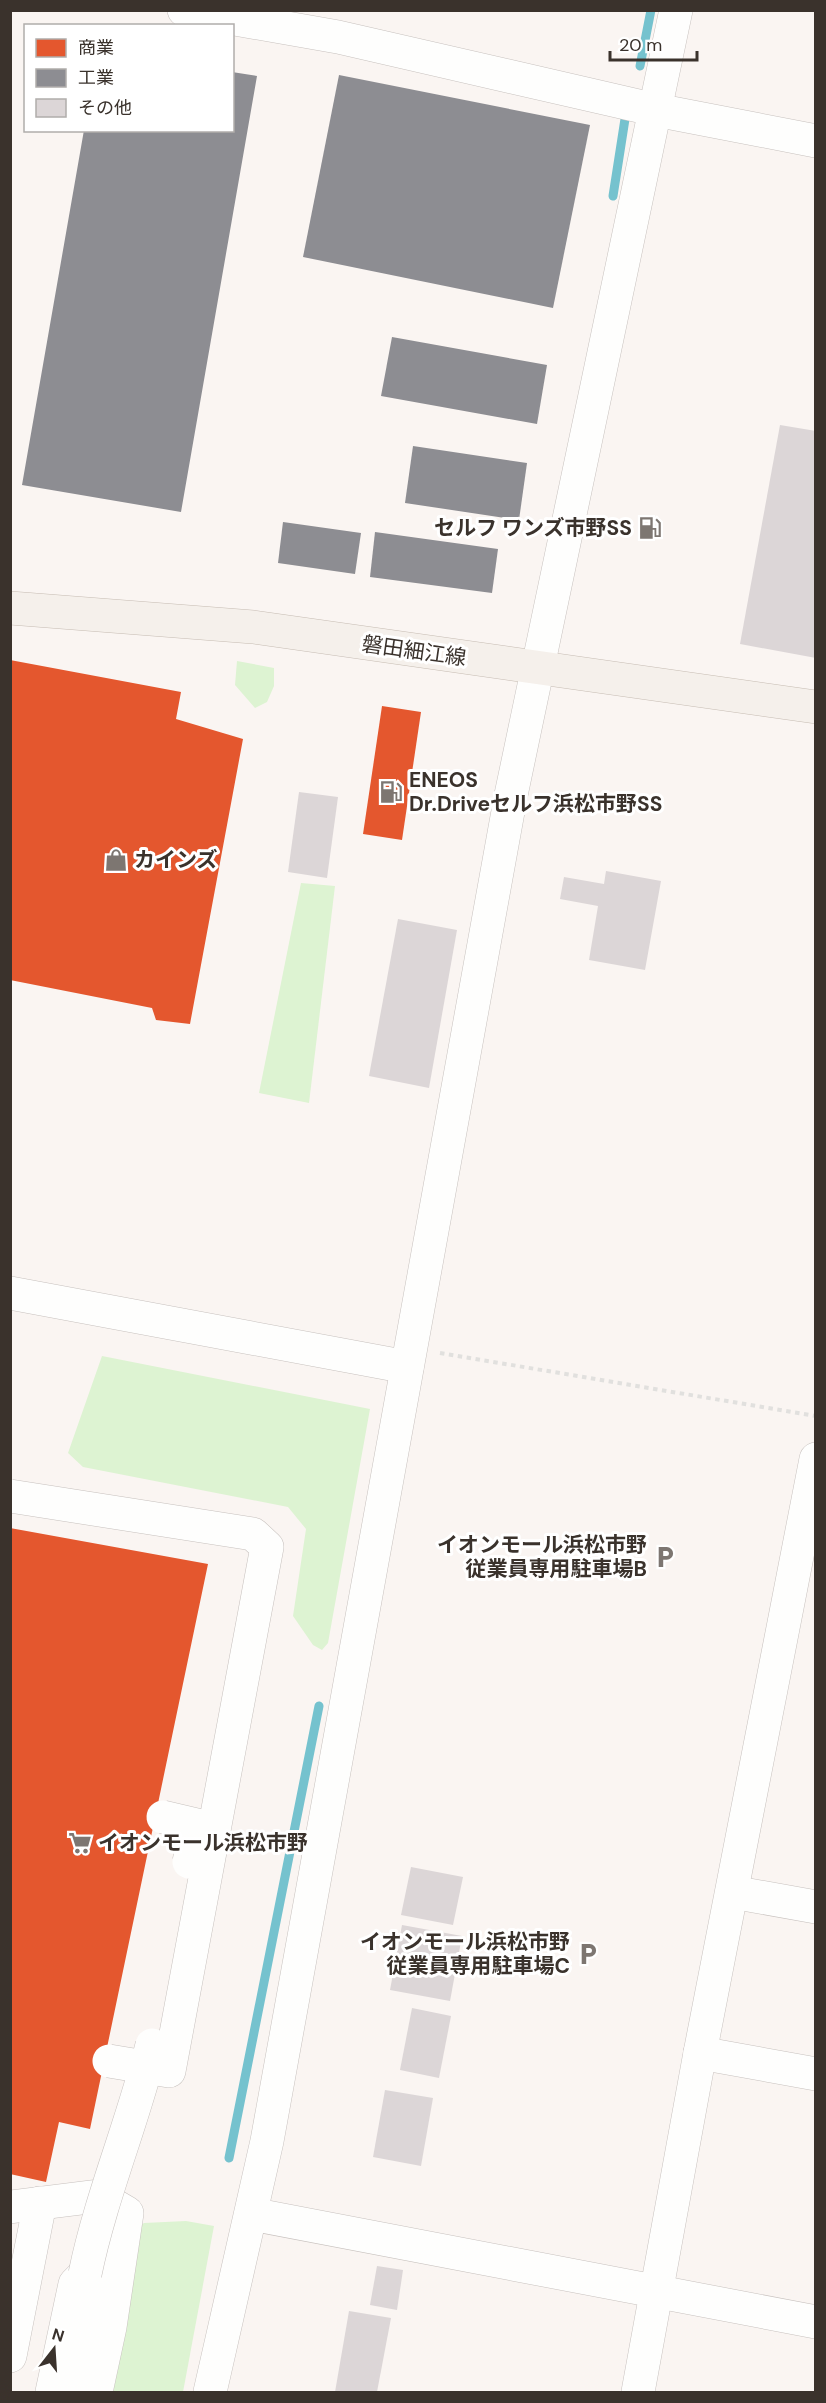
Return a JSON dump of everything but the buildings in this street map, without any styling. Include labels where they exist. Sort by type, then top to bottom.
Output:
[{"type":"main road","name":"磐田細江線","points":[[10,608],[253,627],[816,707]]},
{"type":"street","points":[[184,10],[340,24],[656,110],[816,141]]},
{"type":"street","points":[[210,2392],[267,2141],[511,795],[676,10]]},
{"type":"street","points":[[10,1293],[408,1358]]},
{"type":"street","points":[[638,2392],[700,2053],[816,1459]]},
{"type":"street","points":[[10,1496],[253,1534],[267,1547],[170,2071],[109,2061]]},
{"type":"street","points":[[71,2392],[91,2293],[86,2274],[94,2233],[127,2136],[152,2047],[197,1825],[163,1817]]},
{"type":"street","points":[[732,1892],[816,1907]]},
{"type":"street","points":[[700,2053],[816,2074]]},
{"type":"street","points":[[10,2356],[37,2203],[98,2196],[127,2213],[114,2305],[96,2392]]},
{"type":"street","points":[[251,2214],[816,2322]]},
{"type":"street","points":[[52,2392],[75,2284],[86,2274]]},
{"type":"path","points":[[408,1358],[816,1416]]},
{"type":"green space","points":[[237,661],[274,668],[274,686],[267,702],[255,708],[235,685]]},
{"type":"green space","points":[[301,883],[335,886],[309,1103],[259,1093]]},
{"type":"green space","points":[[102,1356],[370,1409],[328,1643],[322,1650],[313,1645],[293,1616],[306,1529],[288,1507],[83,1467],[68,1453]]},
{"type":"green space","points":[[186,2221],[214,2226],[183,2392],[109,2392],[137,2228],[144,2223]]},
{"type":"waterway","points":[[640,66],[651,10]]},
{"type":"waterway","points":[[613,196],[625,119]]},
{"type":"waterway","points":[[229,2158],[319,1706]]},
{"type":"place","name":"セルフ ワンズ市野SS","points":[[650,528]]},
{"type":"place","name":"ENEOS Dr.Driveセルフ浜松市野SS","points":[[391,792]]},
{"type":"place","name":"カインズ","points":[[116,860]]},
{"type":"place","name":"イオンモール浜松市野 従業員専用駐車場B","points":[[665,1557]]},
{"type":"place","name":"イオンモール浜松市野","points":[[80,1843]]},
{"type":"place","name":"イオンモール浜松市野 従業員専用駐車場C","points":[[588,1954]]}]
